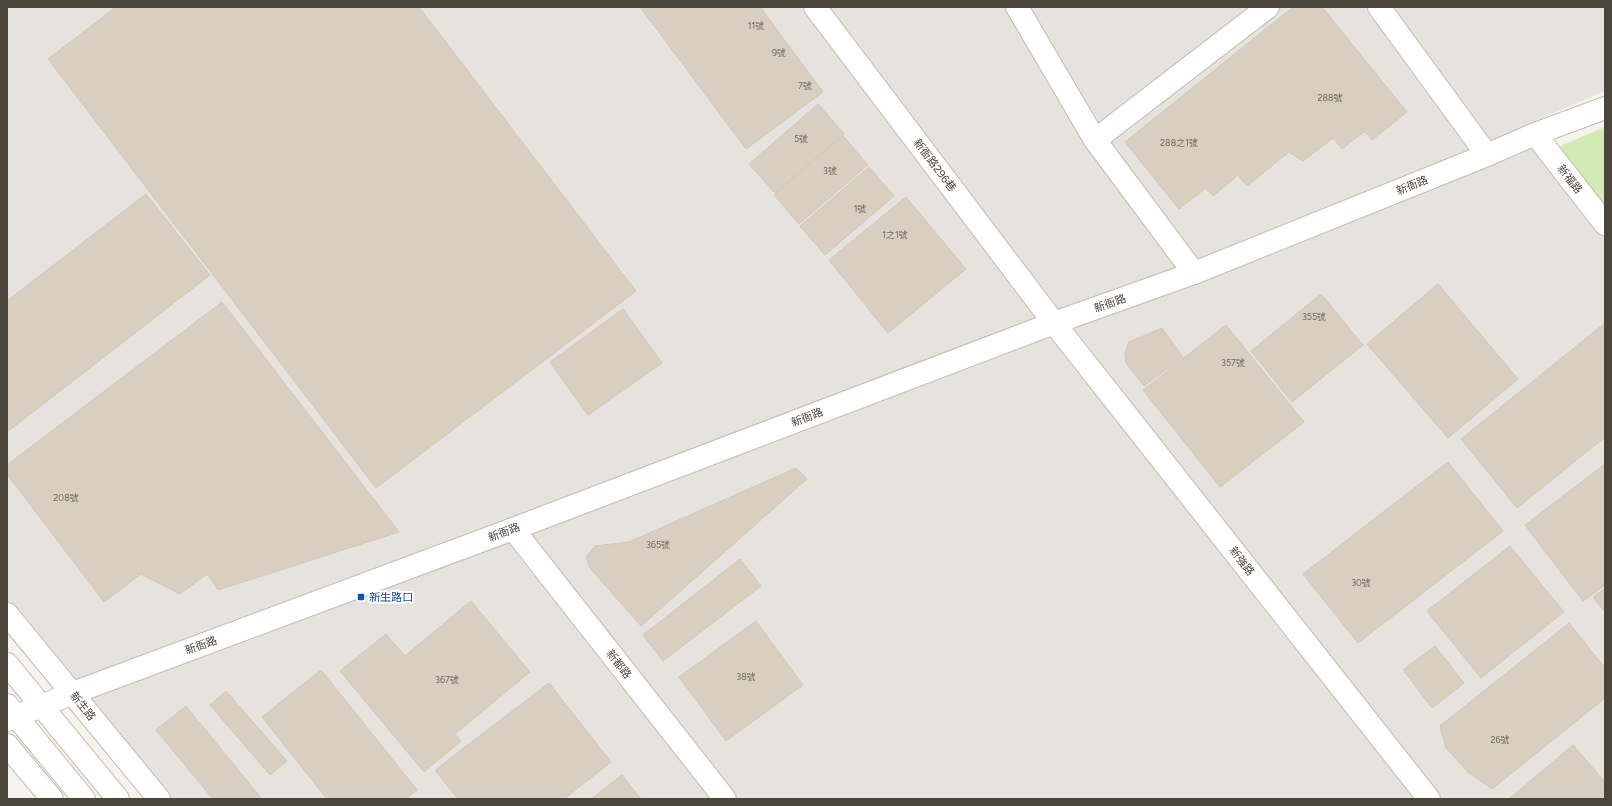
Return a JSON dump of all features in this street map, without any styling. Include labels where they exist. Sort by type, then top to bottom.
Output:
[{"type":"street","name":"新衙路296巷","points":[[815,7],[1054,323]]},
{"type":"street","points":[[1016,7],[1095,140],[1194,273]]},
{"type":"street","points":[[1095,140],[1268,7]]},
{"type":"street","points":[[1379,7],[1487,155]]},
{"type":"street","name":"新衙路","points":[[10,714],[41,706],[513,529],[1054,323],[1194,273],[1487,155],[1535,134],[1605,108]]},
{"type":"street","name":"新福路","points":[[1535,134],[1605,224]]},
{"type":"street","name":"新強路","points":[[1054,323],[1429,799]]},
{"type":"street","name":"新都路","points":[[513,529],[724,799]]},
{"type":"street","name":"新生路","points":[[7,614],[158,799]]},
{"type":"street","points":[[7,664],[118,799]]},
{"type":"street","points":[[10,714],[84,799]]},
{"type":"street","points":[[7,745],[52,799]]},
{"type":"shaded area","points":[[7,7],[1605,7],[1605,90],[1208,267],[1535,134],[1605,224],[1605,799],[159,799],[7,614]]},
{"type":"shaded area","points":[[430,7],[626,7],[847,298],[723,392]]},
{"type":"shaded area","points":[[1605,68],[1605,91],[1539,119],[1531,99]]},
{"type":"shaded area","points":[[1409,145],[1421,163],[1188,249],[1180,229]]},
{"type":"green space","points":[[1605,127],[1605,224],[1546,152]]},
{"type":"building","points":[[116,7],[419,7],[636,291],[376,488],[48,59]]},
{"type":"building","points":[[640,7],[760,7],[823,92],[746,149]]},
{"type":"building","points":[[1293,7],[1322,7],[1407,112],[1372,140],[1365,131],[1342,149],[1333,138],[1303,161],[1289,152],[1247,186],[1238,175],[1213,196],[1206,188],[1179,209],[1125,142]]},
{"type":"building","points":[[818,104],[844,134],[775,193],[749,164]]},
{"type":"building","points":[[843,136],[868,165],[799,224],[774,195]]},
{"type":"building","points":[[869,167],[894,196],[825,255],[800,226]]},
{"type":"building","points":[[146,194],[210,275],[7,432],[7,301]]},
{"type":"building","points":[[906,197],[966,269],[888,333],[829,260]]},
{"type":"building","points":[[1438,284],[1518,379],[1448,438],[1367,344]]},
{"type":"building","points":[[1321,294],[1363,345],[1292,402],[1251,351]]},
{"type":"building","points":[[222,302],[399,532],[218,590],[207,574],[180,594],[141,574],[104,602],[7,474],[7,465]]},
{"type":"building","points":[[623,309],[662,363],[588,415],[550,362]]},
{"type":"building","points":[[1605,323],[1605,437],[1517,508],[1461,439]]},
{"type":"building","points":[[1226,325],[1304,422],[1220,487],[1143,390]]},
{"type":"building","points":[[1162,328],[1183,357],[1144,386],[1126,363],[1125,353],[1129,342]]},
{"type":"building","points":[[1448,462],[1503,531],[1358,643],[1303,574]]},
{"type":"building","points":[[1605,464],[1605,585],[1583,601],[1525,525]]},
{"type":"building","points":[[796,468],[807,479],[641,626],[590,568],[586,557],[595,546],[629,542]]},
{"type":"building","points":[[1510,546],[1564,612],[1481,678],[1427,611]]},
{"type":"building","points":[[740,559],[761,586],[663,661],[643,635]]},
{"type":"building","points":[[1605,588],[1605,612],[1593,597]]},
{"type":"building","points":[[471,601],[530,672],[455,734],[461,741],[424,772],[340,671],[386,634],[405,656]]},
{"type":"building","points":[[756,621],[803,685],[726,741],[679,677]]},
{"type":"building","points":[[1569,623],[1605,668],[1605,698],[1492,789],[1468,772],[1446,748],[1440,726]]},
{"type":"building","points":[[1435,646],[1464,683],[1432,708],[1403,670]]},
{"type":"building","points":[[321,670],[417,790],[406,799],[327,799],[262,717]]},
{"type":"building","points":[[549,683],[611,762],[564,799],[458,799],[435,770]]},
{"type":"building","points":[[226,691],[287,761],[270,775],[210,705]]},
{"type":"building","points":[[186,706],[262,799],[213,799],[156,730]]},
{"type":"building","points":[[1573,745],[1605,782],[1605,799],[1509,799]]},
{"type":"building","points":[[622,775],[641,799],[591,799]]},
{"type":"place","name":"新生路口","points":[[361,597]]}]
